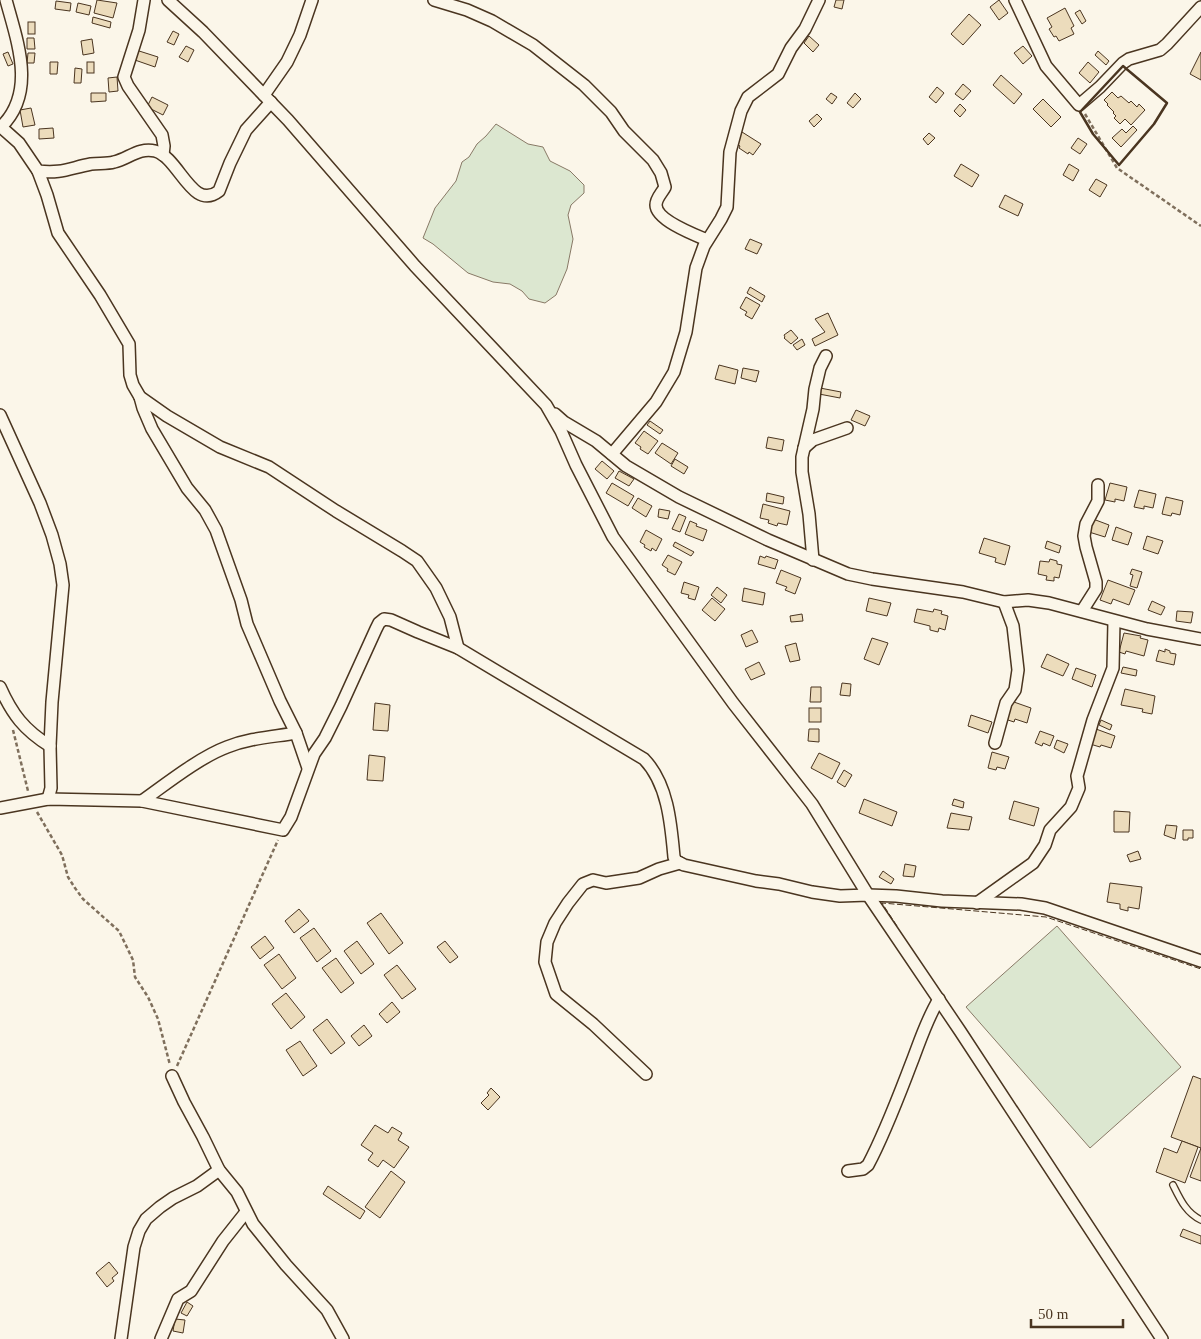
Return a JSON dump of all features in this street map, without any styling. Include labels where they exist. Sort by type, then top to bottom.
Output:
[{"type":"street","points":[[6,0],[18,41],[21,77],[15,108],[8,120],[1,126],[19,143],[38,171],[48,195],[55,226],[61,238],[100,296],[129,344],[130,375],[133,386],[140,397],[152,429],[187,488],[205,510],[216,530],[242,600],[250,631],[296,733],[308,768]]},
{"type":"street","points":[[144,0],[139,30],[124,77],[128,86],[162,135],[163,155]]},
{"type":"street","points":[[168,0],[203,32],[310,144],[421,273],[546,405],[564,422],[596,441],[626,466],[727,521],[848,574],[963,592],[1004,602],[1028,600],[1049,603],[1114,621],[1201,639]]},
{"type":"street","points":[[38,171],[57,172],[87,165],[117,162],[136,152],[149,150],[163,155],[172,162],[187,182],[200,195],[214,195],[220,191],[230,162],[246,130],[267,99],[288,62],[312,0]]},
{"type":"street","points":[[434,0],[467,10],[492,21],[533,45],[584,85],[624,131],[653,160],[661,173],[665,188],[656,202],[657,210],[682,229],[707,240]]},
{"type":"street","points":[[612,454],[656,402],[674,372],[686,332],[696,268],[707,240],[722,219],[727,207],[730,152],[741,111],[748,98],[781,69],[791,48],[805,29],[819,0]]},
{"type":"street","points":[[1015,0],[1046,66],[1079,104],[1100,87],[1123,63],[1129,59],[1160,50],[1201,7]]},
{"type":"street","points":[[813,560],[809,514],[802,472],[803,449],[813,409],[820,368],[826,356]]},
{"type":"street","points":[[140,397],[167,416],[220,447],[269,467],[336,511],[402,550],[416,561],[436,588],[450,617],[458,648]]},
{"type":"street","points":[[546,405],[561,431],[612,537],[733,703],[812,804],[868,895],[893,929],[1162,1339]]},
{"type":"street","points":[[0,415],[40,503],[52,535],[63,584],[52,702],[51,788],[48,799]]},
{"type":"street","points":[[803,449],[813,440],[847,428]]},
{"type":"street","points":[[1082,611],[1096,589],[1096,582],[1084,536],[1086,524],[1098,501],[1098,485]]},
{"type":"street","points":[[995,743],[1006,703],[1014,690],[1018,670],[1016,639],[1004,602]]},
{"type":"street","points":[[0,808],[48,799],[142,802],[283,830],[291,817],[314,754],[341,706],[379,623],[384,619],[391,620],[458,648],[644,759],[652,768],[667,804],[674,857],[680,864]]},
{"type":"street","points":[[976,903],[1033,863],[1045,845],[1050,830],[1071,807],[1079,788],[1077,776],[1093,720],[1113,668],[1114,621]]},
{"type":"street","points":[[0,687],[8,706],[24,727],[50,746]]},
{"type":"street","points":[[142,802],[190,768],[227,747],[258,737],[296,733]]},
{"type":"street","points":[[646,1074],[593,1024],[556,994],[545,962],[547,942],[560,917],[583,884],[593,880],[606,883],[640,878],[660,869],[680,864],[756,881],[840,896],[868,895],[976,903],[1021,904],[1045,908],[1201,960]]},
{"type":"street","points":[[848,1171],[862,1169],[868,1165],[888,1124],[920,1035],[939,999]]},
{"type":"street","points":[[172,1076],[219,1170],[237,1192],[246,1212],[271,1247],[327,1310],[343,1339]]},
{"type":"street","points":[[121,1339],[134,1247],[139,1231],[146,1219],[160,1207],[197,1186],[219,1170]]},
{"type":"street","points":[[161,1339],[178,1299],[191,1291],[223,1241],[246,1212]]},
{"type":"lane","points":[[1173,1184],[1189,1212],[1201,1220]]},
{"type":"path","points":[[1079,104],[1117,168],[1201,226]]},
{"type":"path","points":[[8,706],[19,759],[32,802]]},
{"type":"path","points":[[43,822],[62,855],[68,877],[74,888],[119,931],[133,960],[135,977],[148,997],[158,1019],[172,1076]]},
{"type":"path","points":[[172,1076],[283,830]]},
{"type":"green space","points":[[496,124],[528,144],[543,147],[550,161],[570,171],[584,185],[584,193],[571,205],[568,215],[573,239],[567,269],[556,295],[545,303],[529,299],[522,291],[510,284],[493,282],[468,273],[423,238],[435,208],[456,181],[462,162],[469,157],[477,144]]},
{"type":"green space","points":[[1057,926],[1181,1067],[1090,1148],[966,1007]]},
{"type":"building","points":[[97,0],[117,3],[113,18],[94,13]]},
{"type":"building","points":[[836,0],[844,0],[842,9],[834,7]]},
{"type":"building","points":[[999,0],[1008,13],[999,20],[990,7]]},
{"type":"building","points":[[56,1],[71,3],[70,11],[55,9]]},
{"type":"building","points":[[78,3],[91,6],[89,15],[76,12]]},
{"type":"building","points":[[1065,8],[1074,26],[1071,28],[1074,34],[1059,41],[1049,29],[1052,27],[1047,18]]},
{"type":"building","points":[[1080,10],[1086,21],[1082,24],[1075,13]]},
{"type":"building","points":[[969,14],[981,25],[963,45],[951,34]]},
{"type":"building","points":[[93,17],[111,22],[110,28],[92,23]]},
{"type":"building","points":[[28,22],[35,22],[35,34],[28,34]]},
{"type":"building","points":[[173,31],[179,34],[174,45],[167,42]]},
{"type":"building","points":[[809,36],[819,45],[813,52],[804,43]]},
{"type":"building","points":[[27,38],[34,38],[35,49],[27,49]]},
{"type":"building","points":[[92,39],[94,53],[83,55],[81,41]]},
{"type":"building","points":[[186,46],[194,50],[188,62],[179,57]]},
{"type":"building","points":[[1023,46],[1032,56],[1023,64],[1014,53]]},
{"type":"building","points":[[136,50],[158,57],[155,67],[132,59]]},
{"type":"building","points":[[1098,51],[1109,61],[1106,65],[1095,55]]},
{"type":"building","points":[[8,52],[13,64],[8,66],[3,54]]},
{"type":"building","points":[[1201,52],[1201,80],[1190,74]]},
{"type":"building","points":[[28,53],[35,53],[34,63],[27,63]]},
{"type":"building","points":[[50,62],[58,62],[57,74],[50,74]]},
{"type":"building","points":[[87,62],[94,62],[94,73],[87,73]]},
{"type":"building","points":[[1088,62],[1099,72],[1090,83],[1079,73]]},
{"type":"building","points":[[75,68],[82,69],[81,83],[74,83]]},
{"type":"building","points":[[1001,75],[1022,94],[1014,104],[993,85]]},
{"type":"building","points":[[117,77],[118,91],[109,92],[108,78]]},
{"type":"building","points":[[963,84],[971,91],[963,100],[955,94]]},
{"type":"building","points":[[937,87],[944,93],[936,103],[929,97]]},
{"type":"building","points":[[1112,92],[1118,98],[1121,96],[1129,103],[1131,101],[1137,107],[1139,104],[1145,110],[1131,125],[1125,119],[1120,124],[1114,118],[1116,116],[1114,112],[1104,100]]},
{"type":"building","points":[[91,93],[106,93],[106,101],[91,102]]},
{"type":"building","points":[[831,93],[837,97],[832,104],[826,99]]},
{"type":"building","points":[[855,93],[861,99],[853,108],[847,103]]},
{"type":"building","points":[[152,97],[168,105],[163,115],[147,107]]},
{"type":"building","points":[[1043,99],[1061,117],[1051,127],[1033,109]]},
{"type":"building","points":[[960,104],[966,110],[960,117],[954,111]]},
{"type":"building","points":[[31,108],[35,125],[23,127],[20,110]]},
{"type":"building","points":[[817,114],[822,119],[814,127],[809,121]]},
{"type":"building","points":[[1133,126],[1137,130],[1121,147],[1112,138],[1122,129],[1126,133]]},
{"type":"building","points":[[53,128],[54,138],[39,139],[39,129]]},
{"type":"building","points":[[742,132],[761,144],[753,155],[739,148],[740,146],[735,143]]},
{"type":"building","points":[[929,133],[935,138],[928,145],[923,139]]},
{"type":"building","points":[[1078,138],[1087,144],[1080,154],[1071,148]]},
{"type":"building","points":[[961,164],[979,175],[972,187],[954,176]]},
{"type":"building","points":[[1069,164],[1079,170],[1073,181],[1063,175]]},
{"type":"building","points":[[1096,179],[1107,185],[1100,197],[1089,190]]},
{"type":"building","points":[[1005,195],[1023,204],[1018,216],[999,207]]},
{"type":"building","points":[[750,239],[762,244],[757,254],[745,249]]},
{"type":"building","points":[[750,287],[765,296],[762,302],[747,293]]},
{"type":"building","points":[[746,297],[760,305],[752,319],[745,315],[747,312],[740,308]]},
{"type":"building","points":[[828,313],[838,335],[815,346],[812,339],[825,332],[815,319]]},
{"type":"building","points":[[791,330],[798,338],[791,344],[784,338],[784,335]]},
{"type":"building","points":[[802,339],[805,345],[797,350],[793,345]]},
{"type":"building","points":[[719,365],[738,370],[735,384],[715,379]]},
{"type":"building","points":[[743,368],[759,371],[756,382],[741,378]]},
{"type":"building","points":[[820,388],[841,392],[840,398],[819,394]]},
{"type":"building","points":[[856,410],[870,416],[865,426],[851,420]]},
{"type":"building","points":[[650,421],[663,430],[660,434],[647,425]]},
{"type":"building","points":[[644,431],[658,441],[648,454],[635,443]]},
{"type":"building","points":[[768,437],[784,440],[782,451],[766,448]]},
{"type":"building","points":[[662,443],[678,453],[671,464],[655,453]]},
{"type":"building","points":[[675,459],[688,467],[684,474],[671,466]]},
{"type":"building","points":[[602,461],[614,471],[607,479],[595,469]]},
{"type":"building","points":[[619,471],[634,479],[629,486],[615,478]]},
{"type":"building","points":[[612,483],[634,496],[628,506],[606,493]]},
{"type":"building","points":[[1110,483],[1127,487],[1124,501],[1115,499],[1115,502],[1105,500]]},
{"type":"building","points":[[1139,490],[1156,494],[1153,508],[1144,506],[1144,509],[1134,507]]},
{"type":"building","points":[[767,493],[784,497],[783,504],[766,501]]},
{"type":"building","points":[[1166,497],[1183,501],[1180,515],[1172,513],[1171,516],[1162,514]]},
{"type":"building","points":[[638,498],[652,506],[646,517],[632,508]]},
{"type":"building","points":[[763,504],[790,511],[787,525],[778,523],[777,526],[768,523],[769,520],[760,518]]},
{"type":"building","points":[[659,509],[670,511],[668,519],[658,517]]},
{"type":"building","points":[[679,514],[686,517],[680,532],[672,529]]},
{"type":"building","points":[[1093,519],[1109,525],[1105,537],[1089,532]]},
{"type":"building","points":[[690,521],[697,524],[696,526],[707,530],[703,541],[685,534]]},
{"type":"building","points":[[1116,527],[1132,533],[1128,545],[1112,540]]},
{"type":"building","points":[[646,530],[662,539],[656,551],[652,548],[651,551],[640,542]]},
{"type":"building","points":[[1147,536],[1163,541],[1158,554],[1143,549]]},
{"type":"building","points":[[984,538],[1010,546],[1005,565],[995,562],[996,558],[979,553]]},
{"type":"building","points":[[1047,541],[1061,546],[1059,553],[1045,548]]},
{"type":"building","points":[[675,542],[694,552],[691,556],[673,546]]},
{"type":"building","points":[[668,555],[682,562],[675,575],[667,571],[668,569],[662,565]]},
{"type":"building","points":[[760,556],[778,560],[775,569],[758,564]]},
{"type":"building","points":[[1050,559],[1062,565],[1059,578],[1054,577],[1054,581],[1046,580],[1047,576],[1038,574],[1040,561],[1049,562]]},
{"type":"building","points":[[1132,569],[1142,572],[1137,588],[1130,586],[1133,575],[1130,574]]},
{"type":"building","points":[[781,570],[801,578],[795,594],[785,590],[787,587],[776,583]]},
{"type":"building","points":[[1108,580],[1135,590],[1129,605],[1113,599],[1111,604],[1100,600]]},
{"type":"building","points":[[684,582],[699,587],[695,600],[688,598],[689,595],[681,593]]},
{"type":"building","points":[[717,587],[727,595],[721,603],[711,595]]},
{"type":"building","points":[[744,588],[765,593],[763,605],[742,601]]},
{"type":"building","points":[[712,598],[725,609],[715,621],[702,610]]},
{"type":"building","points":[[869,598],[891,603],[887,616],[866,611]]},
{"type":"building","points":[[1152,601],[1165,607],[1161,615],[1148,610]]},
{"type":"building","points":[[917,609],[933,612],[934,609],[942,611],[941,614],[948,616],[945,630],[939,628],[938,632],[930,630],[930,626],[914,622]]},
{"type":"building","points":[[1177,611],[1193,612],[1191,623],[1176,621]]},
{"type":"building","points":[[802,614],[803,621],[791,622],[790,616]]},
{"type":"building","points":[[752,630],[758,642],[746,647],[741,635]]},
{"type":"building","points":[[1124,633],[1141,636],[1140,638],[1148,640],[1144,656],[1126,651],[1125,654],[1119,652]]},
{"type":"building","points":[[872,638],[888,643],[879,665],[864,659]]},
{"type":"building","points":[[796,643],[800,660],[790,662],[785,646]]},
{"type":"building","points":[[1165,649],[1170,651],[1170,653],[1176,654],[1174,665],[1156,661],[1159,650],[1165,652]]},
{"type":"building","points":[[1047,654],[1069,664],[1063,676],[1041,667]]},
{"type":"building","points":[[759,662],[765,674],[751,680],[745,669]]},
{"type":"building","points":[[1123,667],[1137,670],[1136,676],[1121,673]]},
{"type":"building","points":[[1076,668],[1096,675],[1092,687],[1072,679]]},
{"type":"building","points":[[842,683],[851,684],[850,696],[840,695]]},
{"type":"building","points":[[811,687],[821,687],[821,702],[810,702]]},
{"type":"building","points":[[1125,689],[1155,696],[1152,714],[1142,712],[1143,709],[1121,705]]},
{"type":"building","points":[[1011,701],[1031,708],[1027,723],[1015,719],[1014,722],[1005,719]]},
{"type":"building","points":[[375,703],[390,705],[388,731],[373,730]]},
{"type":"building","points":[[809,708],[821,708],[821,722],[809,722]]},
{"type":"building","points":[[971,715],[992,722],[988,733],[968,726]]},
{"type":"building","points":[[1101,720],[1112,725],[1110,730],[1099,725]]},
{"type":"building","points":[[809,729],[819,729],[819,742],[808,741]]},
{"type":"building","points":[[1096,729],[1115,736],[1111,748],[1090,744]]},
{"type":"building","points":[[1040,731],[1054,736],[1050,746],[1043,743],[1042,746],[1035,743]]},
{"type":"building","points":[[1057,740],[1068,744],[1064,753],[1054,748]]},
{"type":"building","points":[[992,752],[1009,757],[1005,769],[997,767],[996,770],[988,768]]},
{"type":"building","points":[[819,753],[840,763],[832,779],[811,768]]},
{"type":"building","points":[[369,755],[385,757],[383,781],[367,780]]},
{"type":"building","points":[[844,770],[852,775],[845,787],[837,782]]},
{"type":"building","points":[[864,799],[897,812],[892,826],[859,813]]},
{"type":"building","points":[[954,799],[964,802],[963,808],[952,805]]},
{"type":"building","points":[[1014,801],[1039,808],[1034,826],[1009,819]]},
{"type":"building","points":[[1114,811],[1130,812],[1129,832],[1114,832]]},
{"type":"building","points":[[951,813],[972,817],[969,830],[947,828]]},
{"type":"building","points":[[1166,825],[1177,826],[1175,839],[1164,835]]},
{"type":"building","points":[[1183,830],[1193,830],[1193,838],[1183,840]]},
{"type":"building","points":[[1138,851],[1141,859],[1130,862],[1127,855]]},
{"type":"building","points":[[905,864],[916,866],[914,877],[903,876]]},
{"type":"building","points":[[883,871],[894,879],[891,884],[879,877]]},
{"type":"building","points":[[1110,883],[1142,887],[1139,909],[1128,907],[1128,911],[1120,909],[1120,904],[1107,902]]},
{"type":"building","points":[[299,909],[309,921],[294,933],[285,921]]},
{"type":"building","points":[[381,913],[403,943],[389,954],[367,923]]},
{"type":"building","points":[[314,928],[331,951],[317,962],[300,938]]},
{"type":"building","points":[[265,936],[274,948],[260,959],[251,947]]},
{"type":"building","points":[[357,941],[374,964],[361,974],[344,951]]},
{"type":"building","points":[[445,941],[458,957],[450,963],[437,947]]},
{"type":"building","points":[[279,954],[296,978],[282,989],[264,965]]},
{"type":"building","points":[[336,958],[354,983],[341,993],[322,968]]},
{"type":"building","points":[[397,965],[416,989],[402,999],[384,975]]},
{"type":"building","points":[[286,993],[305,1017],[291,1029],[272,1004]]},
{"type":"building","points":[[392,1002],[400,1012],[387,1023],[379,1014]]},
{"type":"building","points":[[327,1019],[345,1043],[331,1054],[313,1030]]},
{"type":"building","points":[[364,1025],[372,1036],[359,1046],[351,1036]]},
{"type":"building","points":[[300,1041],[317,1066],[303,1076],[286,1050]]},
{"type":"building","points":[[1193,1076],[1201,1079],[1201,1148],[1171,1137]]},
{"type":"building","points":[[491,1088],[500,1097],[488,1110],[481,1103],[489,1095],[487,1093]]},
{"type":"building","points":[[375,1125],[388,1133],[392,1127],[402,1133],[398,1140],[409,1147],[394,1168],[383,1160],[378,1167],[368,1160],[373,1153],[361,1145]]},
{"type":"building","points":[[1182,1141],[1198,1147],[1185,1183],[1156,1172],[1164,1148],[1177,1153]]},
{"type":"building","points":[[1201,1148],[1201,1181],[1190,1177]]},
{"type":"building","points":[[391,1171],[405,1182],[380,1218],[365,1207]]},
{"type":"building","points":[[328,1186],[365,1211],[360,1219],[323,1194]]},
{"type":"building","points":[[1183,1229],[1201,1236],[1201,1244],[1180,1236]]},
{"type":"building","points":[[109,1262],[118,1273],[112,1278],[114,1281],[107,1287],[96,1273]]},
{"type":"building","points":[[187,1302],[193,1306],[187,1316],[181,1313]]},
{"type":"building","points":[[175,1319],[185,1320],[183,1333],[173,1331]]},
{"type":"fence","points":[[897,926],[882,903],[1046,917],[1201,969]]},
{"type":"wall","points":[[1123,66],[1167,103],[1154,124],[1119,165],[1093,134],[1080,112],[1123,66]]}]
